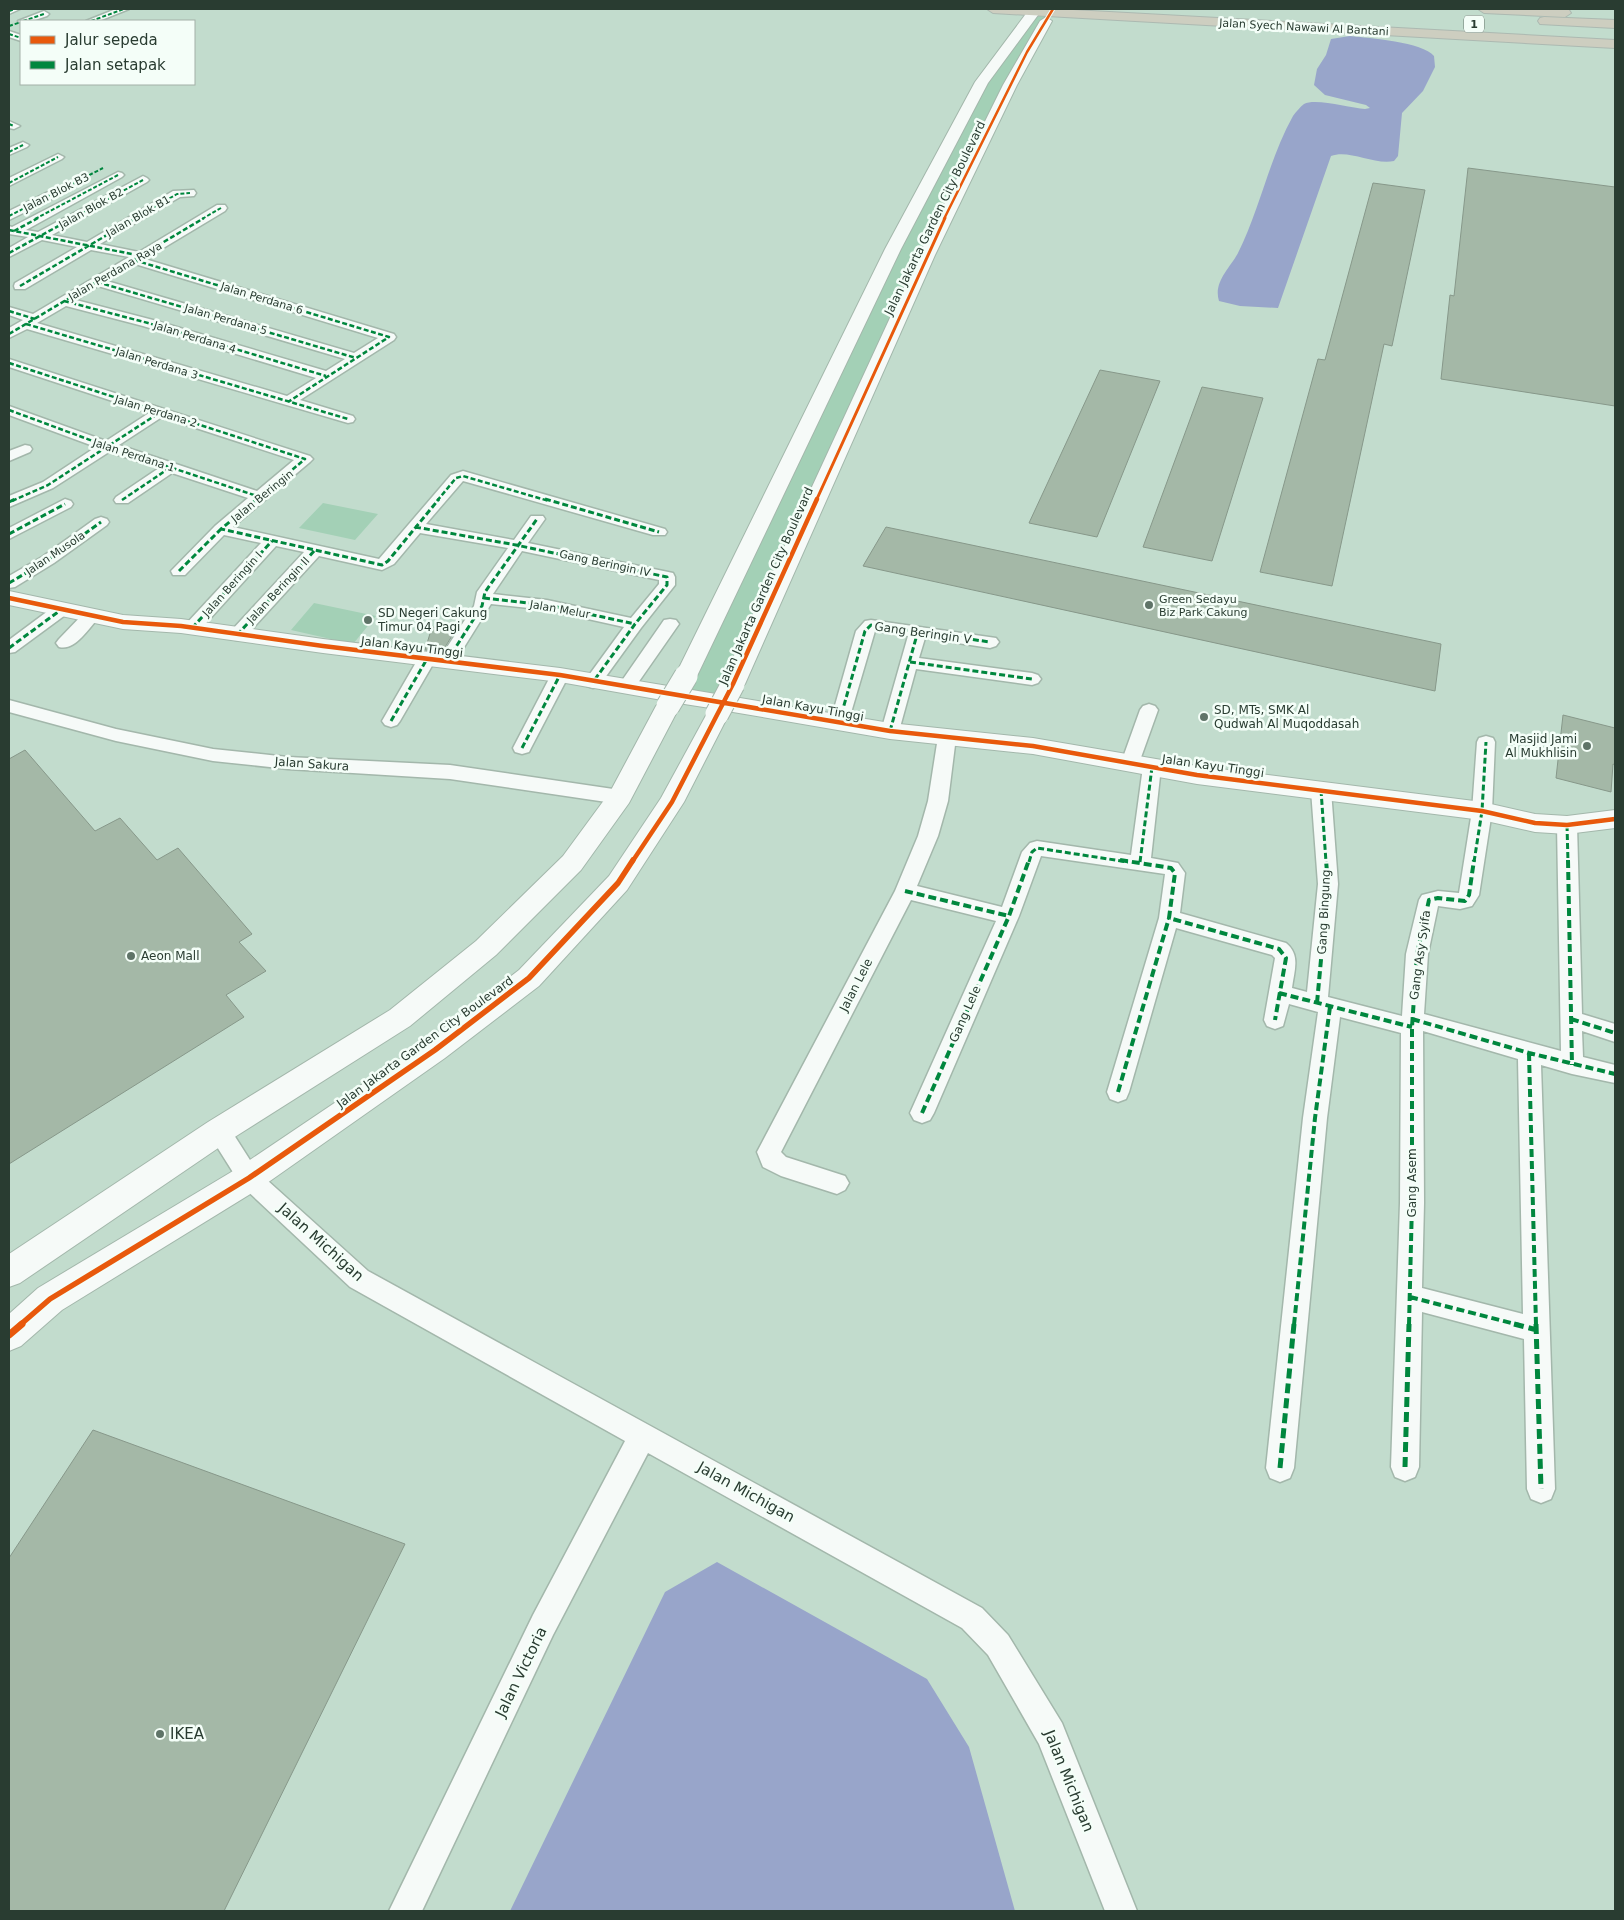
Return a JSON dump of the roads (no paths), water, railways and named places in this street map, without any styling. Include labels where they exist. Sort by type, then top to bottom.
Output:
[{"type":"highway","name":"Jalan Syech Nawawi Al Bantani","points":[[993,9],[1615,44]]},
{"type":"highway","points":[[1086,9],[1138,18]]},
{"type":"highway","name":"1","points":[[1195,9],[1333,18],[1615,31]]},
{"type":"highway","points":[[1480,13],[1615,15]]},
{"type":"highway","name":"1","points":[[1480,13],[1615,24]]},
{"type":"street","points":[[9,11],[15,9]]},
{"type":"street","points":[[94,20],[124,9]]},
{"type":"street","name":"Jalan Jakarta Garden City Boulevard","points":[[9,1272],[219,1131],[400,1018],[486,948],[572,863],[620,798],[668,706],[686,676],[904,229],[982,82],[1034,10]]},
{"type":"street","name":"Jalan Jakarta Garden City Boulevard","points":[[9,1335],[50,1299],[249,1178],[435,1050],[530,978],[618,884],[672,802],[733,684],[937,234],[1027,52],[1052,11]]},
{"type":"street","points":[[28,20],[44,14]]},
{"type":"street","points":[[982,82],[1010,85]]},
{"type":"street","points":[[9,152],[23,145]]},
{"type":"street","points":[[9,183],[58,158]]},
{"type":"street","name":"Jalan Blok B3","points":[[9,216],[103,168]]},
{"type":"street","points":[[11,230],[118,175]]},
{"type":"street","name":"Jalan Blok B2","points":[[9,253],[143,180]]},
{"type":"street","name":"Jalan Blok B1","points":[[20,286],[87,245],[177,194],[190,193]]},
{"type":"street","name":"Jalan Perdana Raya","points":[[9,334],[222,208]]},
{"type":"street","points":[[904,229],[937,234]]},
{"type":"street","name":"Jalan Perdana 6","points":[[11,230],[87,245],[138,258],[378,333],[388,338],[356,358]]},
{"type":"street","name":"Jalan Perdana 5","points":[[97,282],[356,358]]},
{"type":"street","name":"Jalan Perdana 4","points":[[64,301],[148,323],[326,376]]},
{"type":"street","name":"Jalan Perdana 3","points":[[9,311],[31,322],[348,419]]},
{"type":"street","points":[[288,402],[356,358]]},
{"type":"street","name":"Jalan Perdana 2","points":[[9,363],[303,458]]},
{"type":"street","name":"Jalan Perdana 1","points":[[9,410],[109,447],[260,496]]},
{"type":"street","points":[[9,502],[48,485],[159,413]]},
{"type":"street","points":[[9,457],[25,449]]},
{"type":"street","name":"Jalan Beringin","points":[[221,529],[304,462],[305,459],[303,458]]},
{"type":"street","points":[[122,500],[171,468]]},
{"type":"street","name":"Jalan Beringin II","points":[[237,635],[315,550],[382,565],[387,563],[415,527],[459,477],[467,476],[659,532]]},
{"type":"street","points":[[9,534],[65,504]]},
{"type":"street","points":[[391,721],[437,660],[482,606],[486,592],[516,545],[537,519]]},
{"type":"street","name":"Jalan Musola","points":[[9,583],[48,560],[101,522]]},
{"type":"street","name":"Gang Beringin IV","points":[[415,527],[516,545],[668,577],[667,585],[634,624],[593,682]]},
{"type":"street","points":[[179,570],[221,529]]},
{"type":"street","name":"Jalan Beringin","points":[[221,529],[315,550]]},
{"type":"street","name":"Jalan Beringin I","points":[[192,628],[272,540]]},
{"type":"street","name":"Jalan Kayu Tinggi","points":[[9,598],[123,622],[258,636],[323,646],[560,675],[890,731],[1033,746],[1197,775],[1482,811],[1534,823],[1567,825],[1615,819]]},
{"type":"street","name":"Jalan Melur","points":[[484,598],[547,605],[634,624]]},
{"type":"street","points":[[9,648],[62,610]]},
{"type":"street","points":[[65,643],[92,616]]},
{"type":"street","points":[[627,686],[670,624]]},
{"type":"street","name":"Gang Beringin V","points":[[839,723],[868,627],[875,624],[990,642]]},
{"type":"street","points":[[890,731],[918,631]]},
{"type":"street","points":[[910,662],[1032,679]]},
{"type":"street","points":[[522,748],[560,675]]},
{"type":"street","name":"Jalan Sakura","points":[[9,706],[116,735],[213,755],[288,763],[450,772],[620,798]]},
{"type":"street","points":[[1118,1092],[1168,918],[1173,870],[1165,866],[1140,862],[1141,765],[1149,710]]},
{"type":"street","name":"Jalan Lele","points":[[837,1183],[773,1163],[769,1152],[905,890],[928,836],[938,801],[947,737]]},
{"type":"street","points":[[1482,811],[1486,742]]},
{"type":"street","name":"Gang Bingung","points":[[1280,1468],[1315,1118],[1324,1005],[1328,884],[1321,790]]},
{"type":"street","name":"Gang Asy Syifa","points":[[1412,1023],[1418,954],[1427,903],[1435,897],[1461,901],[1467,899],[1482,811]]},
{"type":"street","points":[[1567,825],[1572,1064]]},
{"type":"street","name":"Gang Lele","points":[[922,1113],[1009,916],[1032,852],[1037,848],[1140,862]]},
{"type":"street","points":[[905,890],[1009,916]]},
{"type":"street","points":[[1168,918],[1279,949],[1284,953],[1286,958],[1275,1020]]},
{"type":"street","points":[[1279,993],[1324,1005],[1412,1023],[1615,1074]]},
{"type":"street","points":[[1571,1019],[1615,1033]]},
{"type":"street","name":"Gang Asem","points":[[1405,1467],[1412,1204],[1412,1023]]},
{"type":"street","points":[[1529,1053],[1541,1489]]},
{"type":"street","name":"Jalan Michigan","points":[[219,1131],[249,1178],[360,1279],[972,1618],[998,1645],[1051,1734],[1121,1911]]},
{"type":"street","points":[[1410,1297],[1537,1330]]},
{"type":"street","name":"Jalan Victoria","points":[[405,1911],[543,1625],[642,1436]]},
{"type":"water","points":[[1350,36],[1408,44],[1428,51],[1434,56],[1435,67],[1423,91],[1402,113],[1398,156],[1394,161],[1386,162],[1345,154],[1331,156],[1278,308],[1240,306],[1219,301],[1218,288],[1220,281],[1238,253],[1246,236],[1277,149],[1294,114],[1304,104],[1309,102],[1370,108],[1366,105],[1325,95],[1314,85],[1317,69],[1326,55],[1331,39]]},
{"type":"water","points":[[717,1562],[927,1679],[969,1747],[1015,1911],[510,1911],[665,1592]]},
{"type":"place","name":"Green Sedayu Biz Park Cakung","points":[[1149,605]]},
{"type":"place","name":"SD Negeri Cakung Timur 04 Pagi","points":[[368,620]]},
{"type":"place","name":"SD, MTs, SMK Al Qudwah Al Muqoddasah","points":[[1204,717]]},
{"type":"place","name":"Masjid Jami Al Mukhlisin","points":[[1587,746]]},
{"type":"place","name":"Aeon Mall","points":[[131,956]]},
{"type":"place","name":"IKEA","points":[[160,1734]]}]
